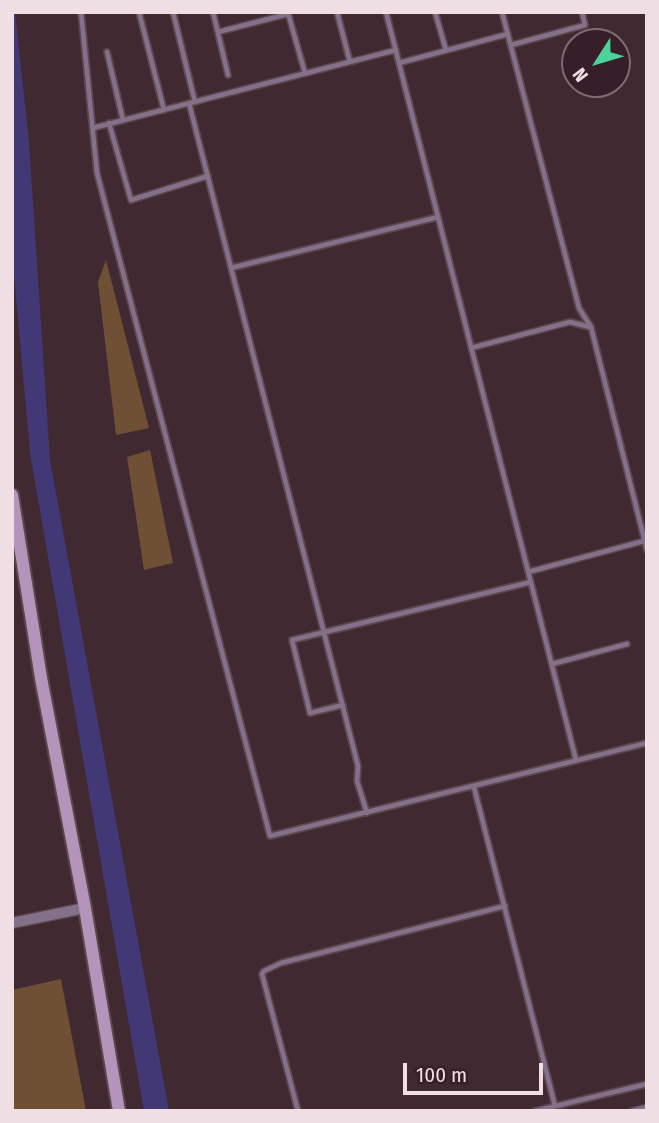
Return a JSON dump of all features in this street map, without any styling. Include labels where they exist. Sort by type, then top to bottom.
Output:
[{"type":"street","points":[[12,495],[41,678],[85,908],[119,1111]]},
{"type":"street","points":[[12,923],[85,908]]},
{"type":"lane","points":[[81,12],[97,173],[270,836],[647,743]]},
{"type":"lane","points":[[139,12],[164,110]]},
{"type":"lane","points":[[173,12],[208,176],[358,766],[357,781],[367,813]]},
{"type":"lane","points":[[213,12],[228,75]]},
{"type":"lane","points":[[337,12],[350,62]]},
{"type":"lane","points":[[386,12],[576,760]]},
{"type":"lane","points":[[435,12],[446,50]]},
{"type":"lane","points":[[502,12],[579,308],[591,327],[647,550]]},
{"type":"lane","points":[[511,46],[585,25],[582,12]]},
{"type":"lane","points":[[218,32],[288,13],[305,73]]},
{"type":"lane","points":[[399,63],[508,34]]},
{"type":"lane","points":[[93,128],[396,50]]},
{"type":"lane","points":[[107,51],[123,120]]},
{"type":"lane","points":[[109,123],[131,200],[208,176]]},
{"type":"lane","points":[[231,268],[438,217]]},
{"type":"lane","points":[[471,348],[570,322],[591,327]]},
{"type":"lane","points":[[528,572],[644,541]]},
{"type":"lane","points":[[342,705],[310,713],[292,640],[531,582]]},
{"type":"lane","points":[[552,664],[628,644]]},
{"type":"lane","points":[[474,787],[555,1105]]},
{"type":"lane","points":[[298,1111],[262,974],[264,971],[281,963],[505,906]]},
{"type":"lane","points":[[535,1111],[647,1084]]},
{"type":"lane","points":[[632,1111],[647,1107]]},
{"type":"shaded area","points":[[12,12],[15,12],[29,142],[50,460],[169,1111],[144,1111],[30,453],[12,253]]},
{"type":"shaded area","points":[[106,260],[149,428],[116,435],[98,282]]},
{"type":"shaded area","points":[[150,450],[173,563],[144,570],[127,457]]},
{"type":"shaded area","points":[[61,979],[86,1111],[12,1111],[12,990]]}]
